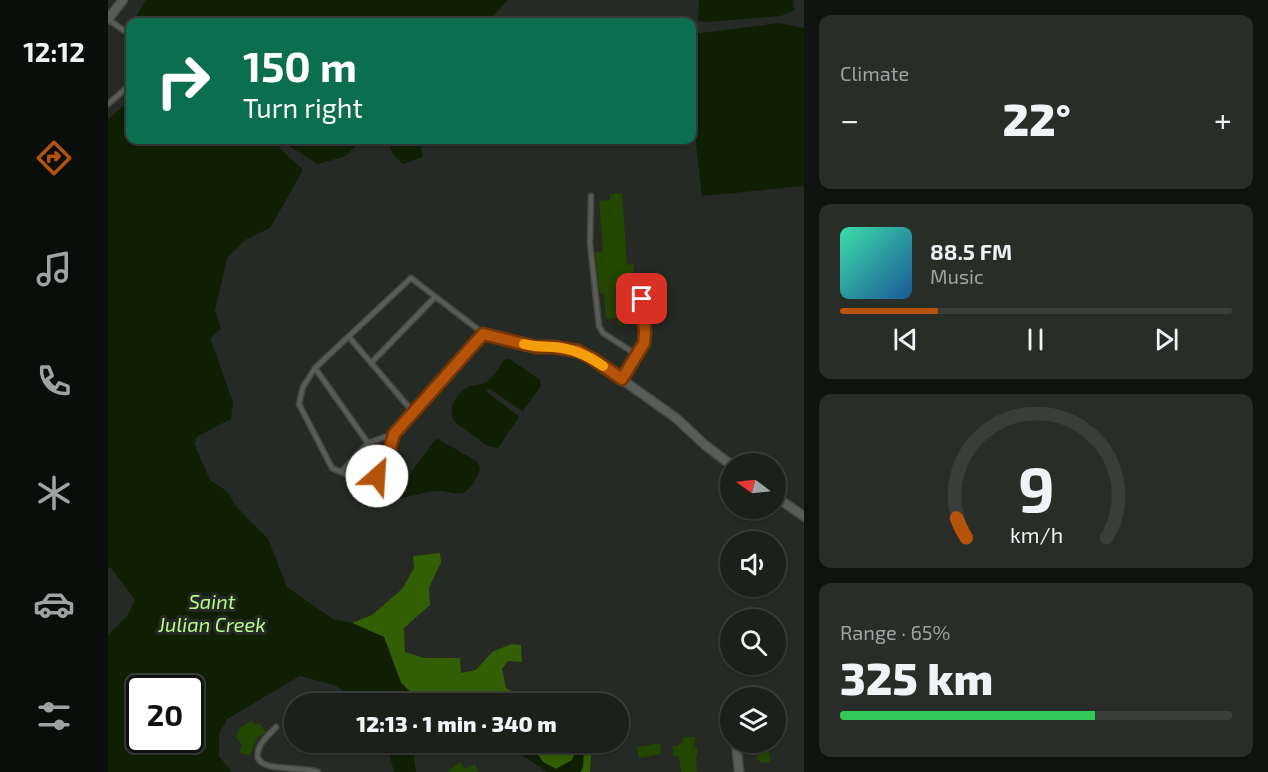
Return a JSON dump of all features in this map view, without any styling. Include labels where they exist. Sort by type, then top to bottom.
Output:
[{"type":"street","points":[[108,19],[123,0]]},
{"type":"street","points":[[554,347],[578,351],[593,359],[676,418],[705,446],[720,457]]},
{"type":"street","points":[[786,504],[804,517]]},
{"type":"street","points":[[737,753],[739,772]]},
{"type":"lane","points":[[108,19],[126,32]]},
{"type":"lane","points":[[108,104],[126,88]]},
{"type":"lane","points":[[591,196],[590,243],[599,326],[603,333],[637,354]]},
{"type":"lane","points":[[483,334],[394,434],[385,464],[377,476],[365,480],[354,478],[332,468],[299,404],[303,387],[315,368],[411,278],[483,334],[536,347],[554,347]]},
{"type":"lane","points":[[370,363],[435,297]]},
{"type":"lane","points":[[622,379],[644,343],[642,299]]},
{"type":"lane","points":[[349,337],[414,412]]},
{"type":"lane","points":[[315,368],[368,443]]},
{"type":"lane","points":[[341,472],[368,443],[394,434]]},
{"type":"lane","points":[[276,727],[262,743],[257,754],[259,762],[266,768],[279,771],[318,772]]},
{"type":"green space","points":[[440,553],[441,562],[429,588],[430,605],[404,628],[405,652],[424,658],[460,658],[461,673],[476,670],[492,652],[511,644],[521,645],[522,662],[508,661],[502,669],[506,688],[515,693],[411,693],[401,683],[384,637],[352,623],[372,615],[402,589],[414,568],[413,556]]},
{"type":"green space","points":[[537,753],[575,753],[572,760],[556,769],[543,762]]},
{"type":"green space","points":[[584,753],[591,753],[590,772],[580,772],[583,767]]},
{"type":"water","points":[[146,0],[508,0],[493,18],[135,18]]},
{"type":"water","points":[[699,0],[793,0],[794,10],[781,16],[707,22],[698,21]]},
{"type":"water","points":[[779,23],[804,28],[804,186],[702,196],[696,144],[696,34]]},
{"type":"water","name":"Saint Julian Creek","points":[[126,103],[126,144],[276,144],[303,170],[270,228],[245,240],[227,258],[215,311],[221,329],[210,338],[233,402],[231,419],[198,436],[194,443],[210,480],[228,492],[235,505],[268,539],[287,587],[333,619],[352,623],[384,637],[401,683],[412,693],[347,693],[334,685],[300,676],[227,719],[219,734],[219,756],[232,772],[108,772],[108,635],[127,616],[135,600],[108,567],[108,119]]},
{"type":"water","points":[[286,144],[357,144],[346,156],[318,164]]},
{"type":"water","points":[[388,144],[420,144],[423,157],[403,164],[394,156]]},
{"type":"water","points":[[507,359],[540,380],[541,386],[523,411],[490,389],[486,389],[519,417],[498,448],[494,448],[481,442],[456,423],[452,407],[464,389],[486,382]]},
{"type":"water","points":[[438,439],[478,462],[480,469],[474,482],[463,493],[434,491],[396,498],[397,491]]},
{"type":"water","points":[[389,753],[413,753],[416,772],[394,772]]},
{"type":"water","points":[[519,753],[537,753],[543,762],[556,769],[572,760],[575,753],[584,753],[583,767],[580,772],[547,772]]},
{"type":"building","points":[[622,193],[627,265],[634,264],[634,273],[629,273],[631,298],[635,297],[637,316],[625,317],[626,325],[618,326],[618,318],[606,319],[604,293],[600,293],[595,252],[603,251],[599,201],[610,200],[610,194]]},
{"type":"building","points":[[252,720],[255,725],[259,723],[266,732],[257,738],[250,756],[239,752],[242,745],[236,737],[240,727]]},
{"type":"building","points":[[683,737],[695,737],[697,772],[681,772],[679,757],[673,756],[673,746],[682,743]]},
{"type":"building","points":[[660,743],[661,754],[639,758],[637,747]]},
{"type":"building","points":[[769,753],[770,762],[760,763],[757,760],[757,754]]},
{"type":"building","points":[[460,762],[465,769],[475,764],[478,772],[447,772]]},
{"type":"slow traffic","points":[[524,344],[578,351],[603,366]]},
{"type":"route","points":[[377,476],[385,464],[394,434],[483,334],[536,347],[578,351],[622,379],[644,343],[642,299]]}]
